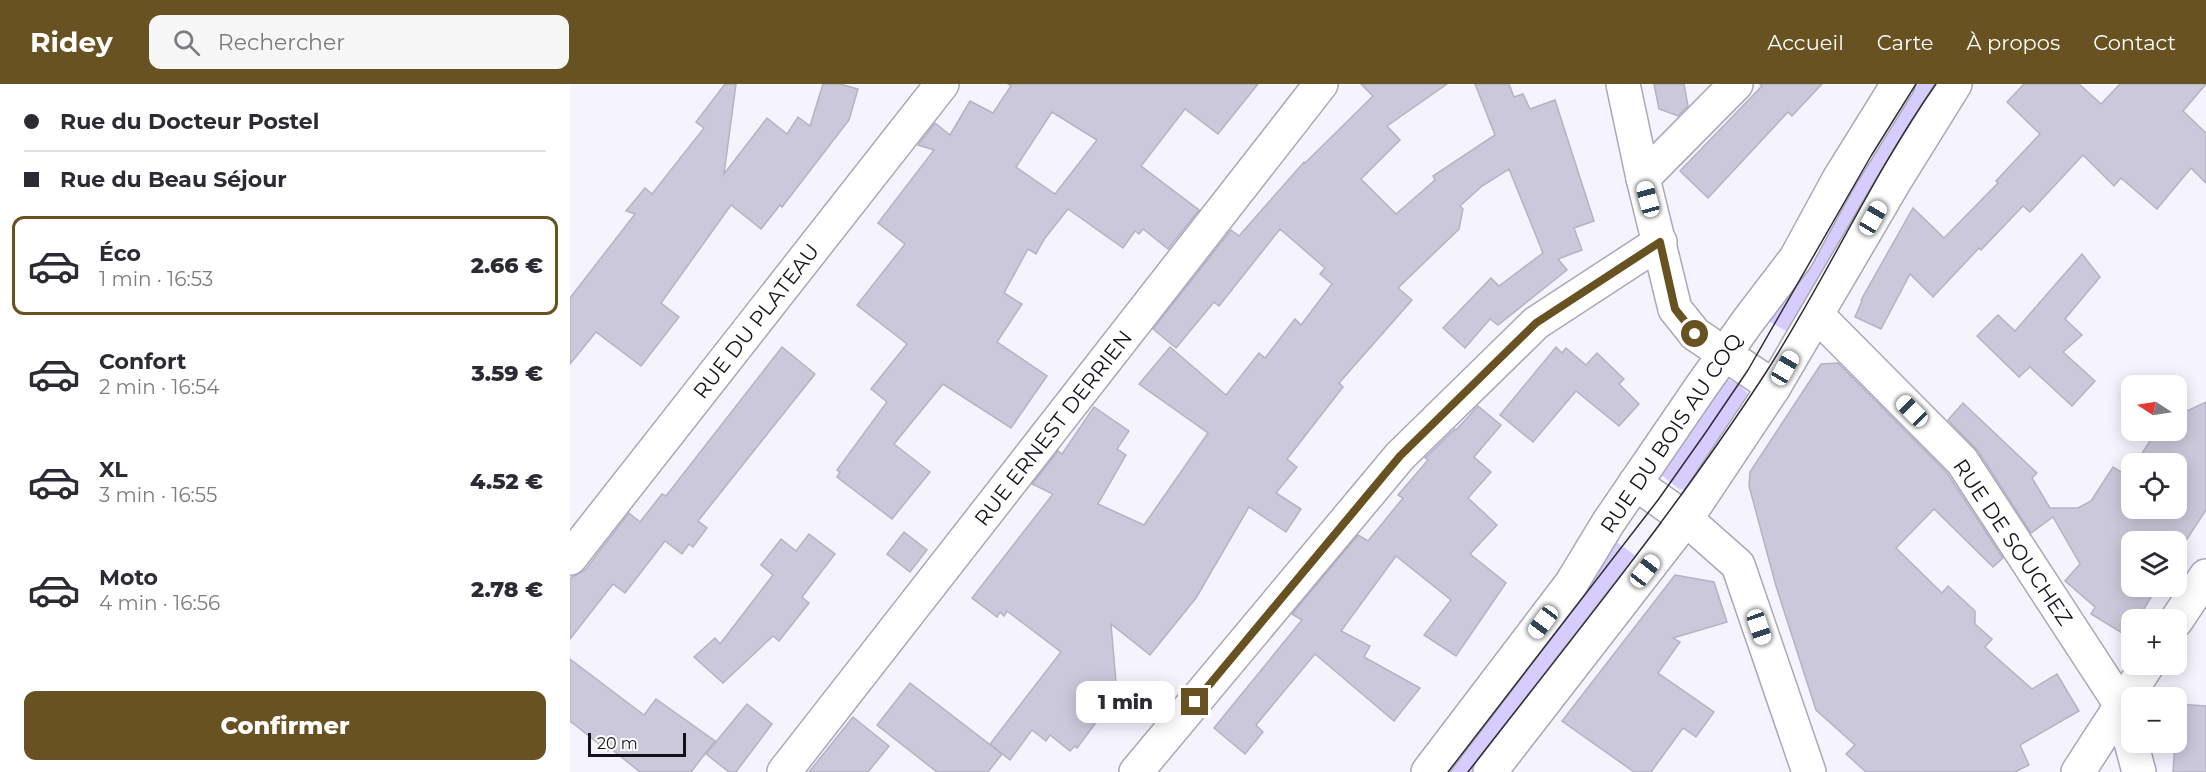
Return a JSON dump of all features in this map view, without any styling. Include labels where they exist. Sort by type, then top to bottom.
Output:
[{"type":"street","name":"RUE DU PLATEAU","points":[[570,558],[942,84]]},
{"type":"street","name":"RUE ERNEST DERRIEN","points":[[784,772],[1321,84]]},
{"type":"street","points":[[1623,84],[1675,309],[1695,334],[1774,387]]},
{"type":"street","points":[[1643,178],[1736,84]]},
{"type":"street","name":"RUE DU BOIS AU COQ","points":[[1428,772],[1571,584],[1608,523],[1724,354],[1796,258],[1839,179],[1898,84]]},
{"type":"street","points":[[1490,772],[1686,519],[1774,387],[1890,189],[1955,84]]},
{"type":"street","points":[[1136,772],[1400,456],[1536,323],[1660,242]]},
{"type":"street","name":"RUE DE SOUCHEZ","points":[[1817,315],[1962,461],[2121,705]]},
{"type":"street","points":[[1635,483],[1686,519],[1738,565],[1809,772]]},
{"type":"street","points":[[2184,609],[2206,576]]},
{"type":"street","points":[[2078,772],[2121,705]]},
{"type":"street","name":"RUE DE SOUCHEZ","points":[[2134,753],[2139,772]]},
{"type":"shaded area","points":[[1908,84],[1945,84],[1795,336],[1761,317]]},
{"type":"shaded area","points":[[1725,379],[1741,387],[1752,401],[1688,490],[1679,489],[1660,474]]},
{"type":"shaded area","points":[[1610,537],[1641,560],[1477,772],[1439,772]]},
{"type":"building","points":[[725,84],[736,84],[724,174],[767,118],[787,134],[798,117],[810,126],[823,84],[840,84],[858,89],[849,120],[782,207],[780,205],[761,229],[731,205],[661,303],[679,317],[641,366],[596,332],[570,364],[570,298],[635,214],[626,211],[645,188],[652,194],[704,128],[696,122]]},
{"type":"building","points":[[1008,84],[1258,84],[1218,134],[1185,109],[1141,166],[1199,210],[1168,249],[1143,229],[1139,234],[1135,231],[1123,248],[1068,209],[1045,238],[1036,254],[1028,249],[1004,293],[1022,304],[997,342],[1047,376],[1011,428],[943,384],[894,444],[930,472],[892,519],[837,477],[840,472],[837,470],[887,402],[871,389],[907,344],[857,305],[905,244],[878,223],[934,150],[918,145],[935,123],[950,135],[970,101],[993,113],[1011,86]],"holes":[[[1052,112],[1097,140],[1055,194],[1016,167]]]},
{"type":"building","points":[[1361,84],[1447,84],[1387,126],[1400,140],[1361,179],[1396,214],[1435,180],[1433,176],[1495,135],[1475,84],[1509,84],[1514,97],[1523,94],[1530,109],[1555,100],[1594,221],[1574,228],[1582,250],[1558,259],[1567,270],[1498,325],[1490,319],[1465,348],[1443,328],[1491,278],[1499,286],[1543,253],[1509,169],[1482,186],[1460,206],[1463,209],[1459,229],[1398,288],[1412,300],[1339,383],[1343,387],[1287,459],[1297,467],[1276,493],[1301,509],[1286,532],[1249,507],[1196,598],[1150,655],[1111,624],[1117,694],[1077,748],[1075,746],[1070,751],[1050,735],[1046,741],[1032,730],[1010,760],[990,744],[1061,652],[1007,611],[1004,616],[1000,612],[997,617],[972,598],[1053,494],[1032,484],[1058,451],[1062,454],[1094,407],[1129,431],[1117,449],[1126,455],[1098,504],[1144,525],[1208,433],[1139,384],[1170,347],[1226,395],[1259,353],[1265,358],[1295,319],[1301,325],[1332,284],[1320,274],[1325,268],[1280,229],[1219,306],[1214,302],[1176,348],[1153,329],[1231,230],[1239,236],[1304,162],[1373,96]]},
{"type":"building","points":[[1654,84],[1684,84],[1688,106],[1678,116],[1659,109]]},
{"type":"building","points":[[1760,84],[1822,84],[1792,116],[1788,112],[1708,198],[1680,171],[1762,86]]},
{"type":"building","points":[[2024,84],[2079,84],[2101,104],[2120,84],[2206,84],[2183,111],[2206,133],[2206,183],[2191,168],[2157,209],[2121,178],[2114,186],[2083,155],[2030,212],[2023,206],[1933,297],[1910,274],[1881,329],[1855,317],[1861,300],[1913,208],[1944,238],[1998,183],[1996,181],[2040,134],[2007,102]]},
{"type":"building","points":[[2082,254],[2100,277],[2065,319],[2082,335],[2063,352],[2095,381],[2072,406],[2030,367],[2019,377],[1977,336],[1998,315],[2015,331]]},
{"type":"building","points":[[782,347],[815,374],[698,521],[707,528],[693,547],[689,544],[682,554],[665,541],[625,593],[613,584],[570,639],[570,578],[585,570],[629,513],[640,522],[662,494],[666,496]]},
{"type":"building","points":[[1556,347],[1562,353],[1566,348],[1586,365],[1597,353],[1624,379],[1619,384],[1639,404],[1619,426],[1576,391],[1533,442],[1500,415]]},
{"type":"building","points":[[1838,363],[1947,473],[2003,558],[1993,567],[1934,509],[1896,548],[1942,593],[1948,586],[1975,611],[1975,624],[1992,639],[1985,647],[1989,651],[2032,689],[2057,674],[2079,711],[2020,745],[2029,765],[2015,772],[1866,772],[1846,754],[1855,745],[1816,710],[1776,586],[1749,486],[1750,472],[1821,364]]},
{"type":"building","points":[[2206,402],[2206,510],[2187,539],[2187,531],[2121,531],[2121,597],[2151,597],[2144,609],[2121,609],[2121,632],[2091,614],[2095,607],[2065,581],[2080,564],[2053,517],[2031,533],[1978,451],[1948,420],[1963,403],[2037,473],[2032,478],[2050,508],[2078,508],[2091,501],[2113,467],[2121,472],[2121,519],[2187,519],[2187,453],[2142,453],[2150,441],[2187,441],[2187,411]]},
{"type":"building","points":[[1478,406],[1501,425],[1474,457],[1491,472],[1468,498],[1497,525],[1470,554],[1506,583],[1456,656],[1424,635],[1451,600],[1396,556],[1341,631],[1370,646],[1364,657],[1420,688],[1394,721],[1315,654],[1256,725],[1263,732],[1245,754],[1214,728],[1302,620],[1292,614],[1358,535],[1368,541],[1403,498],[1398,495],[1428,460],[1425,458]]},
{"type":"building","points":[[904,532],[927,550],[910,572],[887,554]]},
{"type":"building","points":[[809,534],[835,554],[802,597],[809,603],[779,641],[773,636],[723,683],[694,657],[715,638],[720,644],[773,575],[761,565],[781,539],[796,551]]},
{"type":"building","points":[[1675,575],[1714,582],[1727,622],[1673,638],[1680,642],[1658,673],[1714,712],[1696,737],[1683,728],[1651,772],[1634,772],[1562,721]]},
{"type":"building","points":[[570,659],[644,715],[656,699],[715,741],[691,772],[640,772],[610,748],[608,751],[570,721]]},
{"type":"building","points":[[910,683],[1002,754],[988,772],[937,772],[877,725]]},
{"type":"building","points":[[747,704],[772,724],[736,772],[729,772],[706,754]]},
{"type":"building","points":[[2187,705],[2206,706],[2206,772],[2173,772],[2174,753],[2187,753]]},
{"type":"building","points":[[853,717],[889,746],[868,772],[809,772]]},
{"type":"tram line","points":[[1448,772],[1658,500],[1706,432],[1748,370],[1871,156],[1916,84]]},
{"type":"tram line","points":[[1468,772],[1618,579],[1727,431],[1784,344],[1890,156],[1936,84]]},
{"type":"route","points":[[1195,702],[1400,456],[1536,323],[1660,242],[1675,309],[1695,334]]}]
